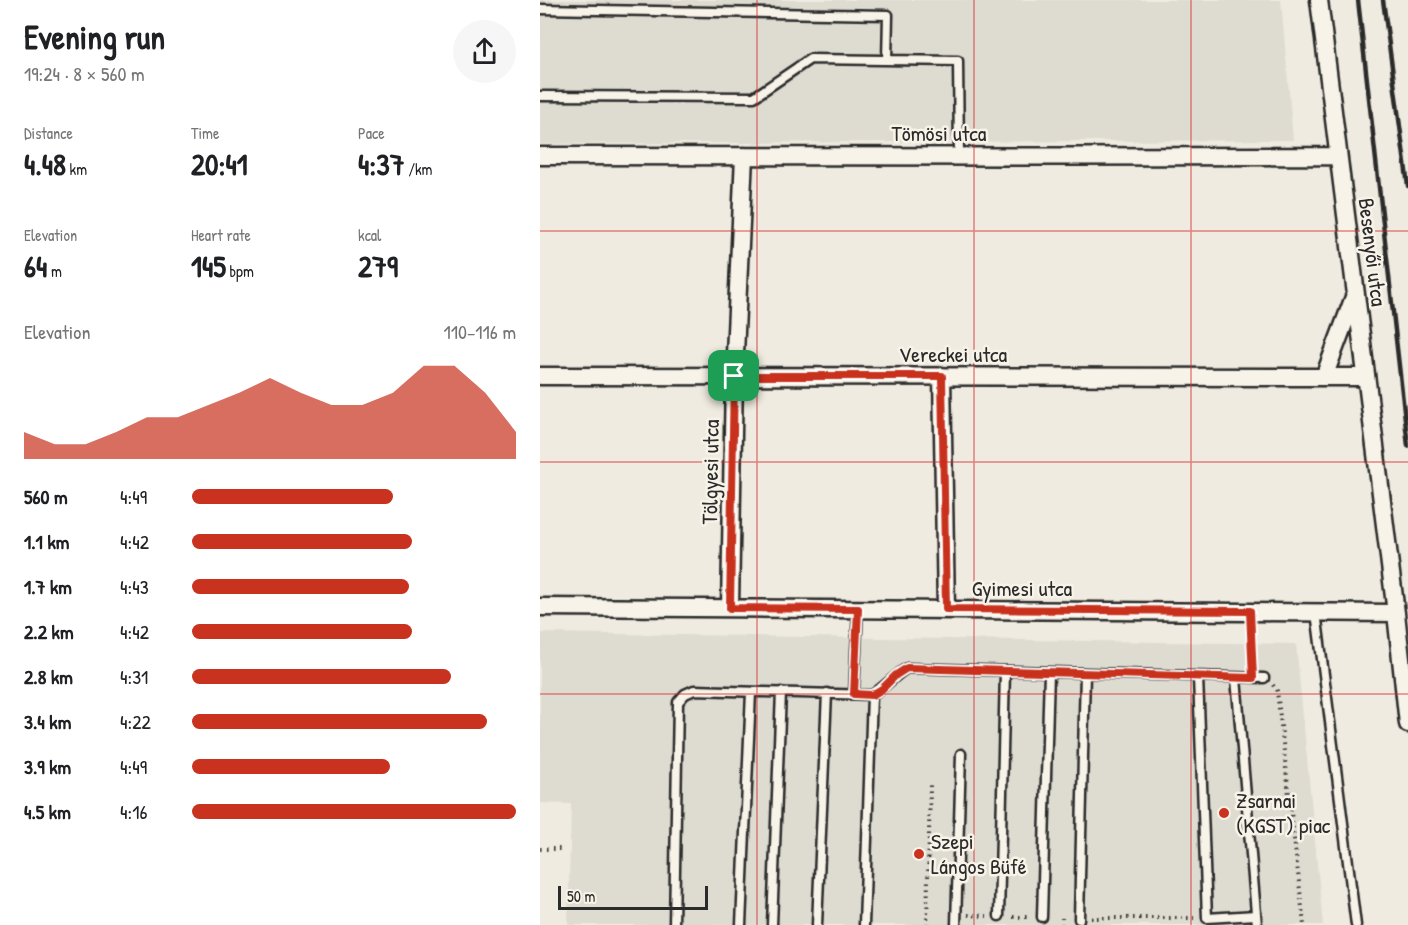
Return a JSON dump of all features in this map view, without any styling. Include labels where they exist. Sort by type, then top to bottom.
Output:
[{"type":"street","name":"Besenyői utca","points":[[1319,0],[1408,724]]},
{"type":"street","name":"Tömösi utca","points":[[540,156],[1338,156]]},
{"type":"street","name":"Tölgyesi utca","points":[[730,608],[734,376],[744,156]]},
{"type":"street","points":[[1324,377],[1355,294]]},
{"type":"street","name":"Vereckei utca","points":[[540,376],[1366,377]]},
{"type":"street","points":[[942,376],[946,609]]},
{"type":"street","name":"Gyimesi utca","points":[[540,607],[1396,613]]},
{"type":"lane","points":[[540,9],[888,15],[887,60]]},
{"type":"lane","points":[[540,96],[754,97],[810,59],[958,61],[958,156]]},
{"type":"lane","points":[[854,694],[858,609]]},
{"type":"lane","points":[[1316,612],[1356,925]]},
{"type":"lane","points":[[674,925],[678,702],[685,694],[694,690],[872,695],[907,668],[1264,678]]},
{"type":"lane","points":[[999,916],[1005,671]]},
{"type":"lane","points":[[1042,918],[1049,672]]},
{"type":"lane","points":[[1079,918],[1085,673]]},
{"type":"lane","points":[[1198,677],[1207,918],[1256,915]]},
{"type":"lane","points":[[1236,678],[1257,925]]},
{"type":"lane","points":[[741,925],[751,692]]},
{"type":"lane","points":[[772,925],[781,692]]},
{"type":"lane","points":[[817,925],[827,693]]},
{"type":"lane","points":[[864,925],[872,695]]},
{"type":"lane","points":[[956,925],[961,754]]},
{"type":"path","points":[[1250,611],[1253,678]]},
{"type":"path","points":[[1264,678],[1272,682],[1276,691],[1304,925]]},
{"type":"path","points":[[927,925],[930,785]]},
{"type":"path","points":[[540,849],[562,849]]},
{"type":"path","points":[[1062,918],[1062,925]]},
{"type":"shaded area","points":[[540,0],[1281,0],[1293,140],[540,144]]},
{"type":"shaded area","points":[[540,633],[1296,644],[1323,925],[568,925],[571,804],[540,803]]},
{"type":"railway","points":[[1358,0],[1408,446]]},
{"type":"railway","points":[[1383,0],[1408,186]]},
{"type":"place","name":"Zsarnai (KGST) piac","points":[[1224,813]]},
{"type":"place","name":"Szepi Lángos Büfé","points":[[919,854]]},
{"type":"route","points":[[734,376],[942,376],[946,609],[1250,611],[1253,678],[907,668],[872,695],[854,694],[858,609],[730,608],[734,376]]}]
